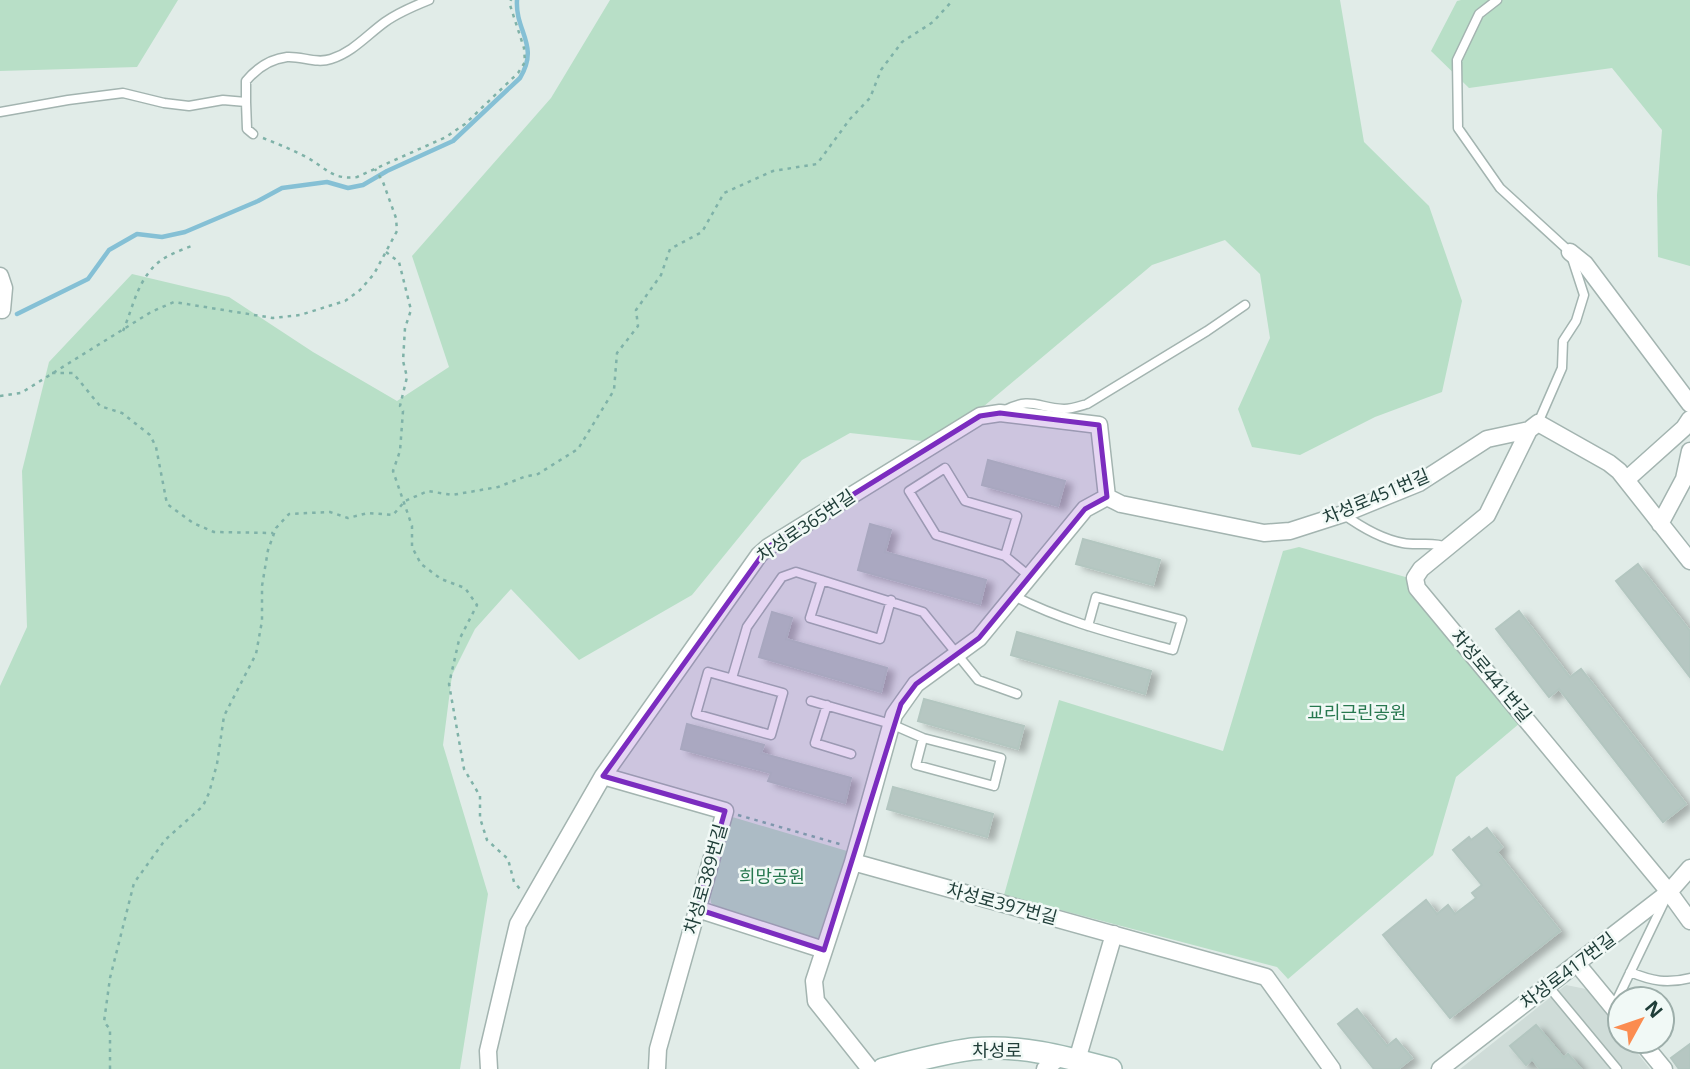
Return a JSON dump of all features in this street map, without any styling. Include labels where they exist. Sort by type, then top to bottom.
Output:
[{"type":"main road","name":"차성로","points":[[883,1069],[930,1056],[975,1049],[1023,1050],[1061,1062],[1111,1069]]},
{"type":"street","points":[[1570,252],[1585,264],[1690,404]]},
{"type":"street","points":[[0,276],[4,288],[1,313]]},
{"type":"street","name":"차성로365번길","points":[[489,1069],[488,1051],[518,924],[603,776],[759,555],[980,416],[1000,413],[1099,425],[1107,497]]},
{"type":"street","points":[[1626,480],[1684,428],[1690,419]]},
{"type":"street","points":[[1533,426],[1609,463],[1626,480],[1690,561]]},
{"type":"street","name":"차성로451번길","points":[[1107,497],[1121,505],[1264,533],[1296,529],[1343,514],[1419,483],[1487,439],[1533,426]]},
{"type":"street","name":"차성로441번길","points":[[1533,426],[1487,515],[1420,569],[1415,578],[1418,587],[1690,921]]},
{"type":"street","points":[[1660,524],[1684,479],[1690,451]]},
{"type":"street","points":[[870,1069],[816,1001],[814,981],[854,856],[891,724],[901,704],[916,684],[979,638],[1085,509],[1107,497]]},
{"type":"street","name":"차성로389번길","points":[[603,776],[724,811],[658,1049],[657,1069]]},
{"type":"street","name":"차성로397번길","points":[[854,856],[1266,977],[1332,1069]]},
{"type":"street","name":"차성로417번길","points":[[1440,1069],[1578,965],[1669,892],[1690,868]]},
{"type":"street","points":[[697,909],[824,950]]},
{"type":"street","points":[[1061,1062],[1114,934]]},
{"type":"street","points":[[1578,965],[1606,999]]},
{"type":"street","points":[[1652,1055],[1664,1069]]},
{"type":"lane","points":[[253,135],[247,130],[246,81],[257,68],[288,57],[307,61],[329,60],[354,48],[385,22],[429,0]]},
{"type":"lane","points":[[1497,0],[1479,14],[1457,60],[1458,128],[1500,188],[1570,252],[1584,295],[1576,321],[1563,341],[1562,368],[1533,426]]},
{"type":"lane","points":[[0,112],[123,93],[189,106],[223,100],[246,102]]},
{"type":"lane","points":[[1000,413],[1012,406],[1032,402],[1065,409],[1087,404],[1245,305]]},
{"type":"lane","points":[[1006,555],[1017,516],[965,501],[945,468],[908,491],[936,535],[1006,555],[1028,576]]},
{"type":"lane","points":[[1343,514],[1364,529],[1384,537],[1404,543],[1439,544],[1447,547]]},
{"type":"lane","points":[[732,678],[747,627],[782,577],[796,572],[923,612],[978,680],[1017,694]]},
{"type":"lane","points":[[822,580],[810,618],[880,639],[891,600]]},
{"type":"lane","points":[[1014,596],[1064,619],[1088,626],[1174,650],[1182,620],[1096,597],[1088,626]]},
{"type":"lane","points":[[708,671],[732,678],[783,693],[771,735],[696,713],[708,671]]},
{"type":"lane","points":[[811,701],[891,724],[923,738],[1001,758],[994,786],[916,765],[923,738]]},
{"type":"lane","points":[[827,705],[815,743],[851,754]]},
{"type":"lane","points":[[1626,985],[1669,892]]},
{"type":"lane","points":[[1630,972],[1668,983],[1690,978]]},
{"type":"lane","points":[[1549,987],[1617,1069]]},
{"type":"path","points":[[253,135],[287,147],[311,160],[324,171],[345,178],[358,177],[376,170],[446,137],[465,124],[518,73],[525,62],[524,48],[510,5],[511,0]]},
{"type":"path","points":[[110,1069],[110,1029],[104,1022],[110,978],[134,883],[165,840],[203,806],[209,793],[217,764],[224,716],[256,654],[262,621],[262,586],[273,533],[289,514],[330,512],[348,518],[368,513],[393,515],[405,501],[428,491],[452,495],[498,487],[538,474],[578,449],[614,390],[617,353],[638,326],[636,310],[661,275],[670,249],[702,232],[724,193],[773,171],[817,164],[870,98],[881,69],[902,43],[933,22],[953,0]]},
{"type":"path","points":[[0,396],[22,393],[151,312],[174,302],[273,318],[300,315],[345,301],[360,290],[374,274],[397,231],[396,218],[376,170]]},
{"type":"path","points":[[123,331],[138,289],[149,270],[164,258],[194,245]]},
{"type":"path","points":[[386,252],[398,262],[411,310],[405,328],[402,361],[407,377],[400,406],[403,411],[400,451],[393,471],[412,527],[412,547],[421,564],[441,579],[465,589],[477,605],[459,640],[449,684],[464,769],[480,796],[480,818],[487,840],[508,859],[514,882],[532,899]]},
{"type":"path","points":[[52,373],[74,373],[100,406],[122,413],[150,435],[156,447],[167,504],[193,523],[214,533],[273,533]]},
{"type":"path","points":[[724,811],[854,856]]},
{"type":"highlighted area","points":[[1000,413],[1099,425],[1107,497],[1085,509],[979,638],[916,684],[901,704],[824,950],[697,909],[725,811],[603,776],[768,547],[980,416]]},
{"type":"shaded area","points":[[1566,985],[1586,989],[1606,1014],[1606,1055],[1639,1055],[1650,1069],[1460,1069]]},
{"type":"green space","points":[[0,0],[178,0],[137,67],[0,71]]},
{"type":"green space","points":[[610,0],[1340,0],[1364,142],[1429,206],[1462,301],[1442,392],[1375,417],[1300,455],[1252,447],[1238,409],[1270,338],[1260,274],[1225,240],[1152,265],[940,443],[850,433],[802,460],[692,595],[579,660],[511,589],[475,629],[452,675],[443,745],[488,894],[460,1069],[0,1069],[0,686],[27,627],[22,471],[49,362],[132,274],[229,297],[313,352],[397,401],[449,367],[412,256],[551,98]]},
{"type":"green space","points":[[1690,0],[1690,266],[1658,257],[1657,195],[1662,130],[1612,68],[1469,88],[1431,51],[1457,1]]},
{"type":"green space","name":"교리근린공원","points":[[1299,547],[1409,578],[1412,595],[1520,723],[1456,777],[1433,855],[1288,979],[1277,967],[1004,895],[1059,700],[1223,751],[1283,551]]},
{"type":"green space","name":"희망공원","points":[[729,816],[847,851],[818,939],[711,903],[709,890]]},
{"type":"building","points":[[988,460],[1065,481],[1058,506],[982,485]]},
{"type":"building","points":[[870,524],[891,530],[885,552],[986,580],[980,604],[858,570]]},
{"type":"building","points":[[1083,539],[1160,560],[1153,585],[1076,564]]},
{"type":"building","points":[[1638,564],[1690,631],[1690,677],[1616,581]]},
{"type":"building","points":[[1519,611],[1570,677],[1581,669],[1686,804],[1663,822],[1559,689],[1549,697],[1496,629]]},
{"type":"building","points":[[772,612],[792,618],[786,639],[887,668],[881,692],[759,657]]},
{"type":"building","points":[[1017,632],[1151,671],[1145,694],[1011,655]]},
{"type":"building","points":[[924,699],[1024,726],[1018,749],[918,721]]},
{"type":"building","points":[[687,724],[764,745],[761,753],[851,778],[845,803],[768,781],[771,773],[681,749]]},
{"type":"building","points":[[893,787],[993,814],[987,837],[887,809]]},
{"type":"building","points":[[1487,828],[1502,847],[1497,852],[1560,931],[1450,1018],[1383,935],[1426,900],[1437,914],[1448,905],[1455,914],[1476,898],[1472,893],[1482,885],[1453,850],[1469,837],[1471,840]]},
{"type":"building","points":[[1357,1009],[1387,1046],[1396,1039],[1412,1058],[1398,1069],[1374,1069],[1338,1024]]},
{"type":"building","points":[[1536,1025],[1564,1058],[1568,1054],[1581,1069],[1540,1069],[1532,1059],[1526,1065],[1510,1046]]},
{"type":"building","points":[[1690,1044],[1690,1069],[1679,1069],[1671,1058]]},
{"type":"waterway","points":[[17,314],[88,279],[109,250],[137,234],[162,237],[185,232],[282,188],[327,182],[348,188],[363,185],[453,141],[520,78],[526,66],[527,47],[519,21],[517,0]]}]
